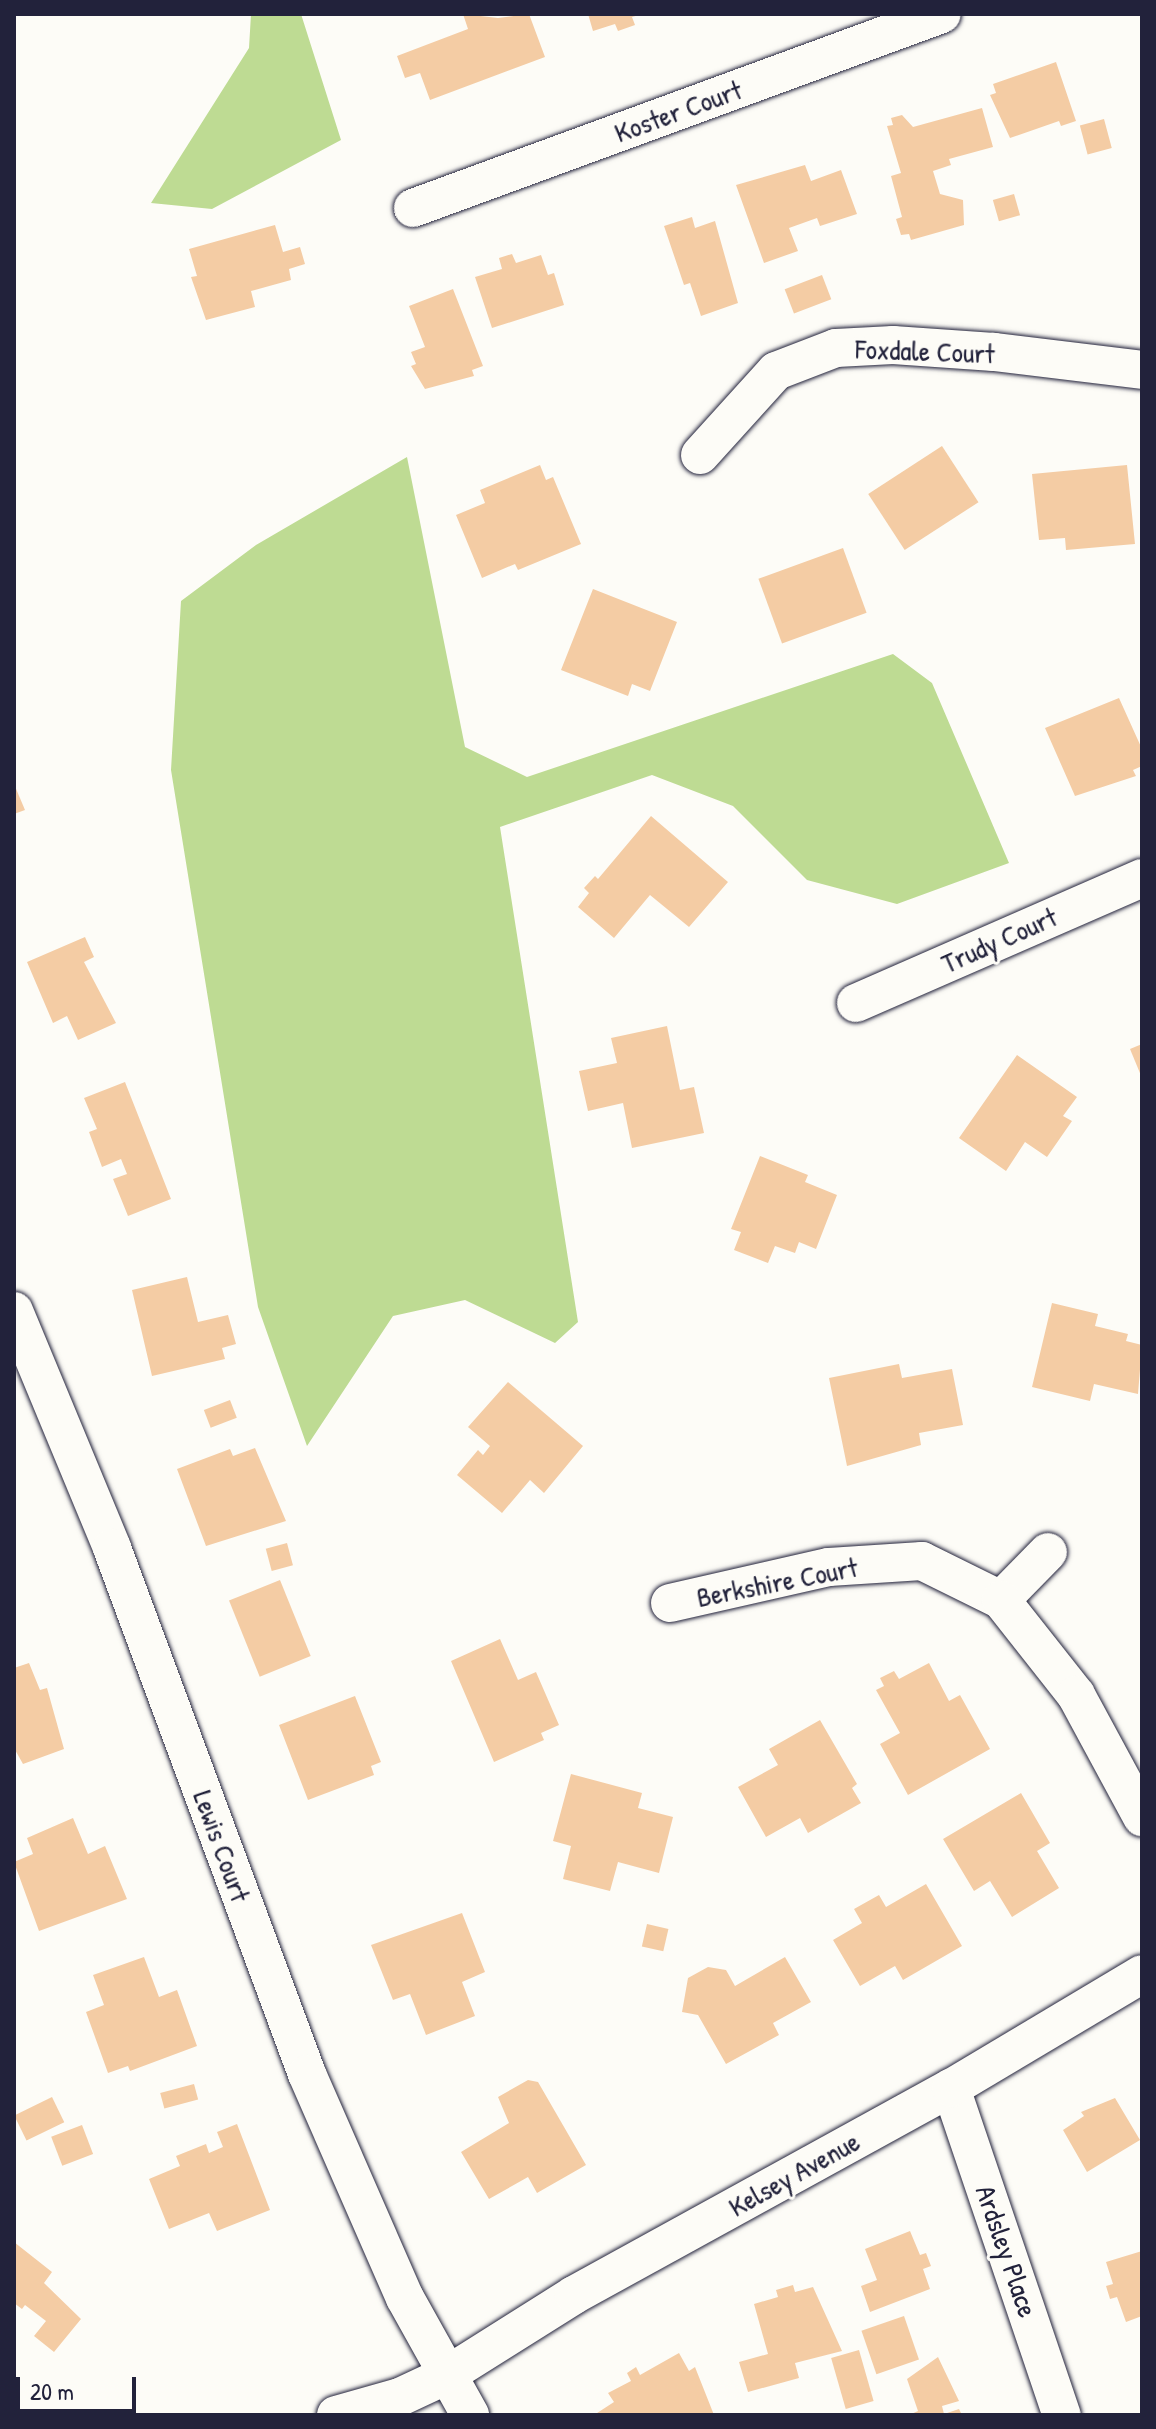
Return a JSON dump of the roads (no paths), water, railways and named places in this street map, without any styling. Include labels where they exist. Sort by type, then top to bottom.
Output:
[{"type":"street","name":"Koster Court","points":[[413,208],[942,14]]},
{"type":"street","name":"Foxdale Court","points":[[700,455],[776,371],[836,348],[893,345],[994,352],[1142,370]]},
{"type":"street","name":"Trudy Court","points":[[856,1003],[1142,878]]},
{"type":"street","name":"Lewis Court","points":[[14,1311],[112,1548],[307,2074],[405,2298],[470,2415]]},
{"type":"street","points":[[1001,1600],[1048,1552]]},
{"type":"street","name":"Berkshire Court","points":[[670,1603],[829,1567],[922,1561],[1001,1600],[1076,1695],[1142,1817]]},
{"type":"street","name":"Kelsey Avenue","points":[[336,2415],[400,2397],[447,2375],[574,2295],[951,2088],[1142,1974]]},
{"type":"street","name":"Ardsley Place","points":[[951,2088],[1062,2415]]}]
